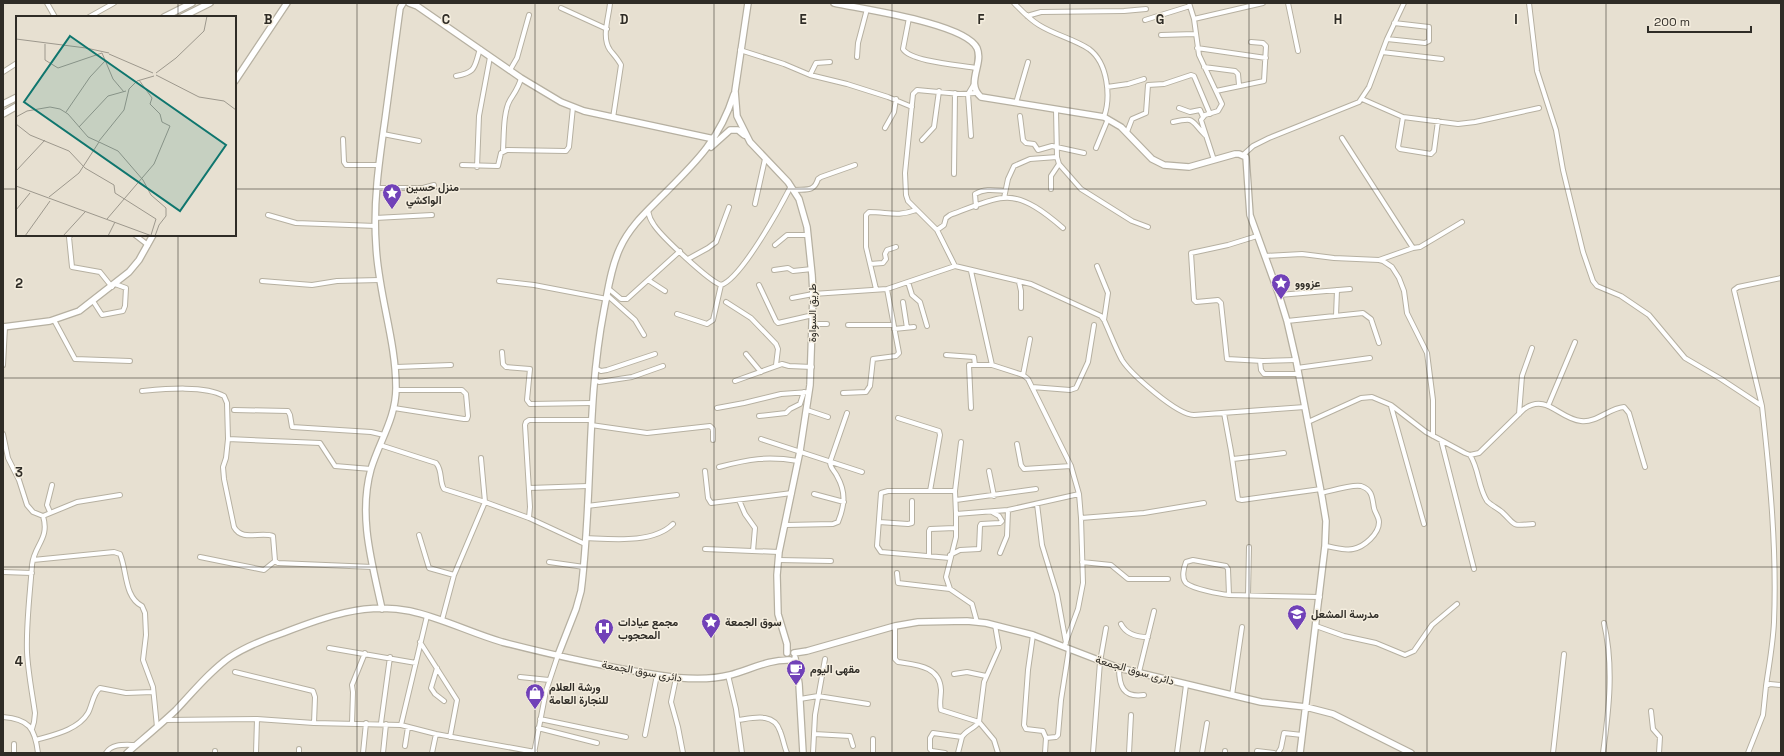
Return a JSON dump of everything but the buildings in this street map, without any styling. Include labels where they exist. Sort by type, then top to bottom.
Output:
[{"type":"street","points":[[48,3],[54,16]]},
{"type":"street","points":[[91,16],[114,3]]},
{"type":"street","points":[[166,16],[192,3]]},
{"type":"street","points":[[184,16],[210,3]]},
{"type":"street","points":[[236,80],[287,3]]},
{"type":"street","points":[[382,608],[367,534],[365,514],[367,489],[371,469],[394,408],[396,367],[380,280],[376,247],[376,188],[400,8],[403,3]]},
{"type":"street","points":[[409,3],[417,6],[521,78],[561,102],[613,118],[714,139]]},
{"type":"street","points":[[610,3],[605,38],[607,45],[621,65],[613,118]]},
{"type":"street","name":"طريق السواوة","points":[[748,3],[735,91],[737,116],[747,138],[793,188],[802,206],[808,235],[812,269],[812,367],[807,392],[807,410],[786,525],[778,560],[777,604],[780,623],[791,656]]},
{"type":"street","points":[[834,3],[909,18],[940,27],[970,39],[978,50],[979,59],[974,84],[968,94],[971,136]]},
{"type":"street","points":[[1014,3],[1040,26],[1090,50],[1101,65],[1107,87],[1107,108],[1106,118],[1096,148]]},
{"type":"street","points":[[1194,19],[1263,3]]},
{"type":"street","points":[[1288,3],[1298,51]]},
{"type":"street","points":[[955,266],[937,230],[908,201],[906,195],[905,173],[915,91],[939,91],[968,94],[976,93],[987,99],[1106,118],[1127,132],[1152,159],[1164,165],[1189,167],[1235,154],[1243,155],[1253,146],[1269,138],[1355,105],[1362,99],[1369,87],[1387,39],[1404,3]]},
{"type":"street","points":[[1529,3],[1537,72],[1556,130],[1563,170],[1583,252],[1593,281],[1597,286],[1621,296],[1649,315],[1685,358],[1721,379],[1762,406]]},
{"type":"street","points":[[1145,20],[1189,4],[1194,19],[1197,48],[1204,67],[1222,104],[1218,111],[1203,117]]},
{"type":"street","points":[[561,8],[607,29]]},
{"type":"street","points":[[857,57],[858,43],[867,9]]},
{"type":"street","points":[[1027,16],[1041,12],[1124,12],[1146,9]]},
{"type":"street","points":[[510,70],[517,58],[529,15]]},
{"type":"street","points":[[909,18],[903,49],[905,53],[931,62],[977,68]]},
{"type":"street","points":[[1387,39],[1425,43],[1429,41],[1429,27],[1394,23]]},
{"type":"street","points":[[1161,35],[1195,34]]},
{"type":"street","points":[[1216,91],[1264,81],[1266,58],[1265,44],[1251,42]]},
{"type":"street","points":[[1197,48],[1266,58]]},
{"type":"street","points":[[456,76],[467,74],[473,70],[480,49]]},
{"type":"street","points":[[740,50],[784,64],[810,75],[847,84],[896,100],[912,107]]},
{"type":"street","points":[[1382,52],[1442,59]]},
{"type":"street","points":[[476,167],[478,116],[490,57]]},
{"type":"street","points":[[810,75],[816,63],[830,62]]},
{"type":"street","points":[[1016,103],[1028,62]]},
{"type":"street","points":[[3,72],[16,64]]},
{"type":"street","points":[[1204,67],[1235,71],[1238,74],[1239,85]]},
{"type":"street","points":[[1127,132],[1132,118],[1146,113],[1148,85],[1164,84],[1191,75],[1194,76],[1210,114]]},
{"type":"street","points":[[462,165],[476,167],[498,166],[501,152],[503,150],[505,120],[510,101],[520,86],[521,78]]},
{"type":"street","points":[[1107,87],[1128,84],[1144,79]]},
{"type":"street","points":[[974,84],[976,93]]},
{"type":"street","points":[[702,155],[714,139],[735,91]]},
{"type":"street","points":[[922,140],[934,127],[939,91]]},
{"type":"street","points":[[954,174],[955,93]]},
{"type":"street","points":[[3,104],[16,98]]},
{"type":"street","points":[[1362,99],[1403,117],[1458,124],[1475,122],[1539,108]]},
{"type":"street","points":[[885,128],[894,112],[896,100]]},
{"type":"street","points":[[3,114],[16,107]]},
{"type":"street","points":[[503,150],[566,151],[569,147],[574,107]]},
{"type":"street","points":[[1179,108],[1190,112],[1200,110],[1203,117],[1201,120],[1214,160]]},
{"type":"street","points":[[1056,110],[1056,146],[1058,164],[1081,188],[1138,224],[1148,227]]},
{"type":"street","points":[[1020,116],[1023,140],[1026,143],[1034,144],[1038,150],[1056,146],[1084,153]]},
{"type":"street","points":[[1403,117],[1398,148],[1431,154],[1434,152],[1438,121]]},
{"type":"street","points":[[1173,122],[1186,119],[1191,120],[1206,136]]},
{"type":"street","points":[[165,720],[257,718],[314,723],[381,723],[401,725],[450,737],[534,753],[549,680],[579,598],[584,567],[595,367],[615,262],[623,241],[637,222],[702,155],[730,130],[738,130],[747,138]]},
{"type":"street","points":[[383,134],[419,141]]},
{"type":"street","points":[[1342,138],[1413,248]]},
{"type":"street","points":[[343,139],[344,162],[346,165],[378,165]]},
{"type":"street","points":[[1243,155],[1247,161],[1247,195],[1250,215],[1287,321],[1296,360],[1326,522],[1320,597],[1300,753]]},
{"type":"street","points":[[1004,198],[1012,168],[1018,163],[1030,159],[1057,157]]},
{"type":"street","points":[[755,204],[765,159]]},
{"type":"street","points":[[1051,189],[1051,176],[1058,164]]},
{"type":"street","points":[[677,314],[707,324],[710,323],[713,320],[721,285],[733,277],[774,219],[793,188],[813,188],[818,179],[821,177],[855,165]]},
{"type":"street","points":[[376,188],[423,188],[434,185]]},
{"type":"street","points":[[976,206],[974,197],[975,194],[980,191],[988,189],[1005,191]]},
{"type":"street","points":[[937,230],[944,225],[947,216],[1004,198],[1032,205],[1063,228]]},
{"type":"street","points":[[688,259],[716,242],[729,207]]},
{"type":"street","points":[[876,289],[865,238],[866,215],[869,212],[890,215],[906,214],[916,210]]},
{"type":"street","points":[[648,211],[655,227],[688,259],[721,285]]},
{"type":"street","points":[[375,218],[432,214]]},
{"type":"street","points":[[268,215],[296,223],[376,226]]},
{"type":"street","points":[[1379,260],[1420,247],[1462,222]]},
{"type":"street","points":[[775,245],[787,235],[808,235]]},
{"type":"street","points":[[70,236],[72,267],[100,272],[114,285],[126,288],[125,306],[123,311],[102,315],[93,301]]},
{"type":"street","points":[[136,236],[148,245]]},
{"type":"street","points":[[3,365],[4,327],[54,320],[79,311],[114,285],[139,260],[152,236]]},
{"type":"street","points":[[1257,236],[1228,246],[1193,252],[1191,255],[1195,302],[1218,300],[1221,303],[1227,359],[1260,361],[1296,360]]},
{"type":"street","points":[[870,264],[883,263],[886,259],[885,254],[887,250],[896,247]]},
{"type":"street","points":[[499,281],[608,294],[623,300],[627,299],[680,251]]},
{"type":"street","points":[[1265,256],[1302,254],[1334,258],[1379,260],[1392,267],[1399,278],[1404,291],[1407,313],[1427,353],[1433,400],[1433,436]]},
{"type":"street","points":[[792,298],[813,294],[887,289],[955,266],[1031,284],[1096,313],[1104,320],[1116,347],[1128,368],[1167,403],[1189,415],[1305,407]]},
{"type":"street","points":[[1097,266],[1108,293],[1104,320]]},
{"type":"street","points":[[774,270],[788,268],[793,270],[812,269]]},
{"type":"street","points":[[971,271],[992,365]]},
{"type":"street","points":[[1748,753],[1762,719],[1774,623],[1774,555],[1771,481],[1762,406],[1734,290],[1738,287],[1781,278]]},
{"type":"street","points":[[262,280],[312,285],[337,281],[380,280]]},
{"type":"street","points":[[648,280],[665,291]]},
{"type":"street","points":[[908,282],[912,295],[920,302],[927,326]]},
{"type":"street","points":[[1018,282],[1021,291],[1021,308]]},
{"type":"street","points":[[759,285],[778,323],[813,315]]},
{"type":"street","points":[[843,393],[866,392],[870,386],[873,359],[897,355],[898,353],[887,289]]},
{"type":"street","points":[[1279,296],[1350,289]]},
{"type":"street","points":[[1336,316],[1337,290]]},
{"type":"street","points":[[608,294],[634,320],[644,335]]},
{"type":"street","points":[[726,302],[751,318],[776,344],[778,349],[776,365]]},
{"type":"street","points":[[903,302],[907,328]]},
{"type":"street","points":[[1287,321],[1363,313],[1371,319],[1379,343]]},
{"type":"street","points":[[54,320],[75,359],[130,361]]},
{"type":"street","points":[[813,324],[828,324]]},
{"type":"street","points":[[848,325],[907,328],[914,327]]},
{"type":"street","points":[[1032,387],[1070,390],[1076,388],[1088,362],[1094,325]]},
{"type":"street","points":[[1023,376],[1030,339]]},
{"type":"street","points":[[1548,406],[1575,342]]},
{"type":"street","points":[[1519,415],[1522,376],[1525,364],[1532,348]]},
{"type":"street","points":[[502,352],[503,364],[506,366],[530,369],[527,400],[530,404],[592,403]]},
{"type":"street","points":[[595,367],[601,371],[607,370],[655,354]]},
{"type":"street","points":[[746,354],[762,372]]},
{"type":"street","points":[[946,355],[974,357],[975,365]]},
{"type":"street","points":[[1260,361],[1261,370],[1264,374],[1298,371],[1370,358]]},
{"type":"street","points":[[735,381],[762,372],[776,365],[782,364],[789,366],[812,367]]},
{"type":"street","points":[[396,367],[451,365]]},
{"type":"street","points":[[971,408],[969,365],[992,365],[1028,379],[1071,466],[1079,494],[1083,583],[1066,646],[1058,734],[1056,737],[1046,738]]},
{"type":"street","points":[[594,380],[599,382],[632,377],[663,366]]},
{"type":"street","points":[[142,391],[185,389],[202,390],[222,394],[227,403],[228,439],[223,472],[234,527],[238,533],[243,535],[273,536],[275,561]]},
{"type":"street","points":[[394,408],[464,419],[467,419],[468,416],[466,394],[462,390],[396,390]]},
{"type":"street","points":[[717,408],[781,394],[807,392]]},
{"type":"street","points":[[759,416],[786,413],[790,409],[800,404],[807,392]]},
{"type":"street","points":[[1308,422],[1361,398],[1372,397],[1391,405],[1433,436],[1470,455],[1476,464],[1488,502],[1502,512],[1513,524],[1518,526],[1533,524]]},
{"type":"street","points":[[1470,455],[1479,453],[1519,415],[1533,404],[1543,404],[1571,418],[1581,421],[1594,419],[1620,407],[1624,407],[1629,413],[1645,467]]},
{"type":"street","points":[[1391,405],[1424,524]]},
{"type":"street","points":[[234,410],[288,412],[290,415],[291,426],[295,428],[342,430],[384,435]]},
{"type":"street","points":[[807,410],[828,417]]},
{"type":"street","points":[[786,525],[833,524],[838,522],[845,495],[837,476],[830,466],[830,462],[846,413]]},
{"type":"street","points":[[1224,413],[1233,459],[1236,496],[1239,500],[1356,486],[1366,489],[1373,496],[1374,507],[1379,521],[1378,529],[1368,542],[1355,549],[1325,546]]},
{"type":"street","points":[[898,418],[939,431],[940,435],[930,491]]},
{"type":"street","points":[[529,518],[529,488],[525,425],[529,420],[591,423],[647,432],[710,426],[713,429],[713,440]]},
{"type":"street","points":[[3,434],[8,458],[19,480],[27,505],[33,512],[43,516]]},
{"type":"street","points":[[228,439],[320,443],[335,466],[371,469]]},
{"type":"street","points":[[761,439],[862,472]]},
{"type":"street","points":[[1441,440],[1474,570]]},
{"type":"street","points":[[950,588],[946,577],[950,556],[956,537],[955,491],[961,442]]},
{"type":"street","points":[[1017,444],[1021,465],[1024,469],[1071,466]]},
{"type":"street","points":[[380,445],[436,463],[440,467],[442,486],[444,489],[529,518],[585,541],[632,539],[665,531],[673,524]]},
{"type":"street","points":[[1233,459],[1284,453]]},
{"type":"street","points":[[442,620],[454,575],[485,502],[481,458]]},
{"type":"street","points":[[719,467],[737,462],[770,458],[798,461]]},
{"type":"street","points":[[705,471],[708,498],[711,503],[792,493]]},
{"type":"street","points":[[989,471],[994,496]]},
{"type":"street","points":[[50,512],[47,505],[52,484]]},
{"type":"street","points":[[529,488],[588,486]]},
{"type":"street","points":[[956,500],[994,496],[1036,489]]},
{"type":"street","points":[[955,491],[883,491],[880,493],[878,546],[881,552],[929,556],[950,556],[960,550],[979,549],[981,524],[1000,523],[1002,521],[999,516],[990,512]]},
{"type":"street","points":[[814,494],[844,502]]},
{"type":"street","points":[[956,514],[1008,510],[1079,494]]},
{"type":"street","points":[[43,516],[77,502],[120,495]]},
{"type":"street","points":[[587,506],[677,496]]},
{"type":"street","points":[[739,500],[745,514],[755,528],[753,551]]},
{"type":"street","points":[[879,522],[908,524],[912,522],[912,501]]},
{"type":"street","points":[[1081,518],[1144,513],[1204,503]]},
{"type":"street","points":[[1037,504],[1042,545],[1057,594],[1066,646]]},
{"type":"street","points":[[1000,553],[1007,536],[1008,510]]},
{"type":"street","points":[[32,729],[35,713],[27,650],[33,560],[35,552],[45,533],[43,516]]},
{"type":"street","points":[[929,556],[930,529],[956,528]]},
{"type":"street","points":[[420,535],[427,566],[429,568],[454,575]]},
{"type":"street","points":[[1248,595],[1249,547]]},
{"type":"street","points":[[705,549],[780,552]]},
{"type":"street","points":[[33,560],[114,552],[120,554],[123,571],[131,593],[136,603],[142,606],[144,613],[146,635],[143,660],[152,678],[157,727]]},
{"type":"street","points":[[200,557],[264,570],[275,561]]},
{"type":"street","points":[[778,560],[831,561]]},
{"type":"street","points":[[1229,595],[1228,569],[1226,566],[1193,560],[1186,562],[1184,575],[1186,583],[1191,586],[1229,595],[1320,597]]},
{"type":"street","points":[[275,561],[278,563],[373,566]]},
{"type":"street","points":[[549,562],[584,567]]},
{"type":"street","points":[[1082,562],[1111,565],[1128,579],[1168,579]]},
{"type":"street","points":[[3,572],[32,573]]},
{"type":"street","points":[[897,573],[898,583],[950,588],[972,604],[976,622]]},
{"type":"street","points":[[1316,626],[1344,636],[1376,643],[1405,655],[1414,651],[1432,625],[1457,604]]},
{"type":"street","name":"دائرى سوق الجمعة","points":[[127,753],[165,720],[221,664],[248,646],[330,616],[359,609],[382,608],[408,611],[442,620],[495,640],[558,655],[657,675],[692,680],[728,675],[805,651],[895,626],[939,621],[976,622],[995,625],[1033,635],[1066,646],[1100,662],[1120,668],[1232,696],[1261,702],[1306,707],[1341,717],[1411,753]]},
{"type":"street","points":[[1139,672],[1154,611]]},
{"type":"street","points":[[401,725],[427,616]]},
{"type":"street","points":[[1603,753],[1609,713],[1610,682],[1608,647],[1604,623]]},
{"type":"street","points":[[1121,624],[1124,629],[1130,633],[1140,637],[1148,637]]},
{"type":"street","points":[[958,753],[962,737],[965,732],[976,727],[979,722],[980,701],[986,676],[999,648],[995,625]]},
{"type":"street","points":[[895,626],[895,659],[898,662],[930,669],[935,673],[941,690],[941,710],[979,722],[994,740],[998,753]]},
{"type":"street","points":[[1232,696],[1242,627]]},
{"type":"street","points":[[1093,753],[1100,662],[1106,628]]},
{"type":"street","points":[[1033,635],[1028,670],[1024,725],[1026,729],[1043,732],[1046,738],[1045,753]]},
{"type":"street","points":[[420,642],[457,700],[450,737]]},
{"type":"street","points":[[788,645],[805,651],[798,658],[796,669]]},
{"type":"street","points":[[329,648],[416,662]]},
{"type":"street","points":[[352,724],[352,685],[365,654]]},
{"type":"street","points":[[1553,753],[1564,654]]},
{"type":"street","points":[[791,656],[796,669],[800,699],[803,753],[798,753]]},
{"type":"street","points":[[381,723],[390,657]]},
{"type":"street","points":[[813,753],[818,696],[825,659]]},
{"type":"street","points":[[437,668],[431,688],[435,694],[444,701]]},
{"type":"street","points":[[1120,668],[1119,680],[1127,693],[1135,696],[1144,696]]},
{"type":"street","points":[[235,672],[313,691],[315,697],[314,723]]},
{"type":"street","points":[[954,674],[967,672],[986,676]]},
{"type":"street","points":[[645,735],[657,675]]},
{"type":"street","points":[[728,675],[738,720],[742,753]]},
{"type":"street","points":[[520,677],[549,680]]},
{"type":"street","points":[[676,678],[671,702],[676,716],[683,753]]},
{"type":"street","points":[[1766,686],[1770,684],[1781,685]]},
{"type":"street","points":[[1176,753],[1186,685]]},
{"type":"street","points":[[36,740],[66,731],[84,718],[88,713],[97,691],[100,688],[126,693],[153,692]]},
{"type":"street","points":[[800,699],[818,696],[868,704]]},
{"type":"street","points":[[1651,711],[1653,729],[1660,736],[1659,753]]},
{"type":"street","points":[[1129,753],[1131,715]]},
{"type":"street","points":[[3,717],[22,720],[32,729],[36,740],[38,753]]},
{"type":"street","points":[[738,720],[762,717],[775,722],[780,729],[787,753]]},
{"type":"street","points":[[256,753],[257,718]]},
{"type":"street","points":[[540,720],[626,737]]},
{"type":"street","points":[[363,753],[366,723]]},
{"type":"street","points":[[1202,753],[1207,723]]},
{"type":"street","points":[[383,753],[386,724]]},
{"type":"street","points":[[405,746],[408,727]]},
{"type":"street","points":[[538,728],[597,743]]},
{"type":"street","points":[[945,753],[932,751],[930,749],[930,738],[933,733],[962,737]]},
{"type":"street","points":[[1278,753],[1281,748],[1284,733],[1302,736]]},
{"type":"street","points":[[432,753],[436,734]]},
{"type":"street","points":[[814,734],[850,736],[853,746]]},
{"type":"street","points":[[873,739],[873,753]]},
{"type":"street","points":[[14,744],[14,753]]},
{"type":"street","points":[[106,753],[109,748],[113,746],[136,745]]},
{"type":"street","points":[[1257,751],[1274,753]]},
{"type":"place","name":"منزل حسين الواكشي","points":[[392,210]]},
{"type":"place","name":"عزووو","points":[[1281,300]]},
{"type":"place","name":"مدرسة المشعل","points":[[1297,631]]},
{"type":"place","name":"سوق الجمعة","points":[[711,639]]},
{"type":"place","name":"مجمع عيادات المحجوب","points":[[604,645]]},
{"type":"place","name":"مقهى اليوم","points":[[796,686]]},
{"type":"place","name":"ورشة العلام للنجارة العامة","points":[[535,710]]}]
